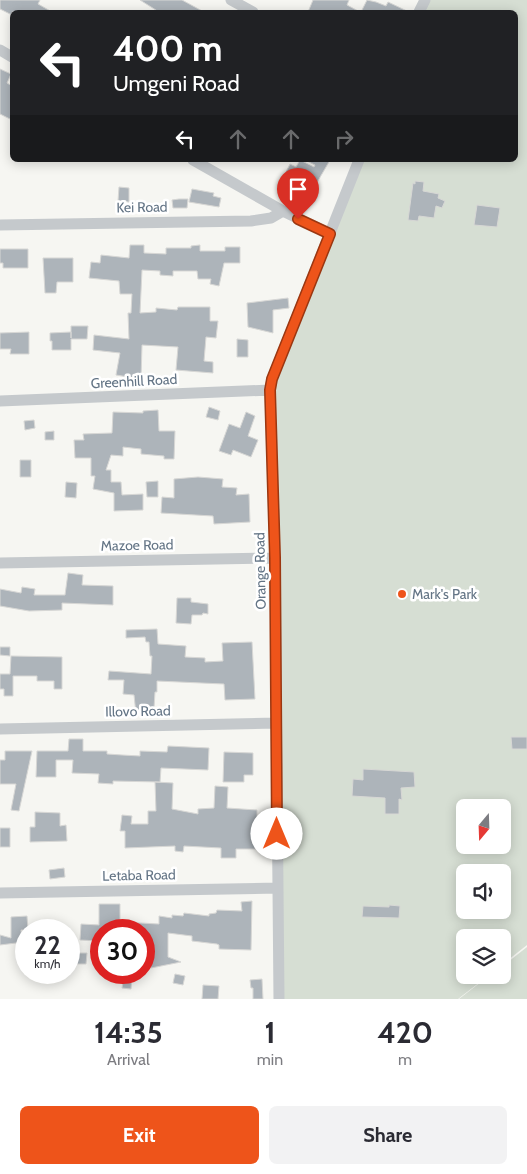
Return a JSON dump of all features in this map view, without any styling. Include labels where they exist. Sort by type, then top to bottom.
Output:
[{"type":"street","points":[[231,0],[249,10]]},
{"type":"street","points":[[197,162],[283,211],[330,234]]},
{"type":"street","name":"Orange Road","points":[[279,999],[275,558],[270,390],[272,379],[358,162]]},
{"type":"street","name":"Kei Road","points":[[0,225],[251,221],[271,218],[283,211]]},
{"type":"street","name":"Greenhill Road","points":[[0,401],[270,390]]},
{"type":"street","name":"Mazoe Road","points":[[0,563],[275,558]]},
{"type":"street","name":"Illovo Road","points":[[0,728],[276,722]]},
{"type":"street","name":"Letaba Road","points":[[0,893],[278,888]]},
{"type":"shaded area","name":"Mark's Park","points":[[428,0],[527,0],[527,945],[511,958],[511,929],[456,929],[456,984],[477,984],[458,999],[280,999],[276,381],[359,162],[518,162],[518,10],[424,10]]},
{"type":"shaded area","points":[[527,947],[527,999],[459,999],[478,984],[511,984],[511,960]]},
{"type":"building","points":[[0,0],[40,0],[38,4],[48,10],[10,10],[10,14],[0,9]]},
{"type":"building","points":[[140,0],[182,0],[200,10],[156,10]]},
{"type":"building","points":[[313,0],[349,0],[347,5],[356,10],[309,10]]},
{"type":"building","points":[[367,0],[386,6],[388,2],[405,10],[362,10]]},
{"type":"building","points":[[0,69],[10,74],[7,83],[10,85],[10,119],[0,114]]},
{"type":"building","points":[[299,162],[304,162],[314,167],[315,165],[309,162],[329,162],[315,186],[286,172],[290,164],[296,167]]},
{"type":"building","points":[[415,181],[424,182],[423,191],[439,194],[438,198],[445,201],[442,208],[436,206],[434,218],[419,216],[418,221],[408,220],[413,183],[415,184]]},
{"type":"building","points":[[119,187],[129,188],[129,202],[118,201]]},
{"type":"building","points":[[192,189],[214,193],[213,196],[221,198],[219,207],[189,202]]},
{"type":"building","points":[[188,199],[187,208],[173,208],[172,200]]},
{"type":"building","points":[[477,205],[500,208],[497,227],[474,225]]},
{"type":"building","points":[[130,245],[144,245],[144,253],[166,254],[166,248],[191,248],[191,246],[200,245],[200,251],[225,251],[225,247],[240,247],[240,263],[224,263],[219,286],[210,284],[211,279],[198,279],[197,271],[173,271],[173,276],[160,275],[160,271],[142,270],[140,313],[156,312],[156,308],[177,310],[178,307],[210,307],[210,321],[218,321],[216,338],[206,337],[204,361],[213,362],[213,373],[176,370],[178,347],[142,345],[141,379],[116,375],[120,353],[93,350],[94,335],[129,339],[128,313],[131,313],[132,294],[120,294],[119,281],[89,278],[91,262],[100,263],[101,255],[129,258]]},
{"type":"building","points":[[0,249],[28,249],[28,268],[3,268],[3,263],[0,263]]},
{"type":"building","points":[[43,258],[73,258],[73,282],[57,282],[56,293],[45,293]]},
{"type":"building","points":[[288,298],[289,308],[273,310],[273,333],[248,327],[247,303]]},
{"type":"building","points":[[71,326],[88,326],[87,339],[71,339],[71,350],[52,350],[50,333],[71,332]]},
{"type":"building","points":[[29,332],[29,354],[10,354],[11,349],[0,349],[0,333]]},
{"type":"building","points":[[237,339],[248,340],[248,357],[237,357]]},
{"type":"building","points":[[209,407],[220,411],[218,420],[206,417]]},
{"type":"building","points":[[158,410],[159,431],[175,431],[174,459],[141,454],[141,449],[123,447],[123,456],[111,455],[106,470],[111,470],[111,482],[121,482],[122,495],[143,494],[143,510],[114,511],[114,493],[93,489],[95,476],[91,476],[91,458],[75,458],[74,440],[84,440],[83,434],[112,433],[113,412],[143,413],[143,411]]},
{"type":"building","points":[[246,412],[255,416],[248,436],[258,440],[251,457],[233,450],[231,455],[219,451],[229,424],[240,428]]},
{"type":"building","points":[[34,420],[35,428],[25,430],[24,421]]},
{"type":"building","points":[[54,431],[54,440],[45,440],[45,432]]},
{"type":"building","points":[[20,460],[31,460],[31,477],[20,477]]},
{"type":"building","points":[[198,477],[223,479],[222,487],[237,488],[236,495],[249,494],[250,522],[214,524],[213,516],[161,513],[162,497],[174,498],[174,479]]},
{"type":"building","points":[[158,481],[158,497],[147,497],[146,482]]},
{"type":"building","points":[[66,482],[77,483],[76,498],[65,497]]},
{"type":"building","points":[[68,573],[83,575],[82,585],[113,586],[113,605],[62,603],[62,610],[29,611],[0,606],[0,589],[21,593],[22,587],[35,589],[34,595],[65,595]]},
{"type":"building","points":[[177,598],[191,598],[191,602],[208,604],[208,614],[192,615],[191,624],[176,623]]},
{"type":"building","points":[[157,629],[158,644],[186,646],[185,657],[205,658],[205,662],[223,661],[222,643],[252,642],[255,699],[225,700],[224,684],[157,681],[154,708],[151,708],[152,713],[136,714],[134,695],[123,694],[124,680],[108,680],[109,671],[151,674],[152,656],[150,656],[149,642],[146,642],[145,637],[126,638],[126,630]]},
{"type":"building","points":[[0,647],[10,647],[10,656],[0,655]]},
{"type":"building","points":[[11,656],[62,657],[62,689],[54,689],[54,681],[37,681],[37,676],[13,676],[13,696],[4,696],[4,689],[0,689],[0,674],[10,674]]},
{"type":"building","points":[[511,737],[527,737],[527,749],[512,749]]},
{"type":"building","points":[[69,739],[83,739],[83,751],[107,751],[107,754],[122,755],[140,756],[140,751],[167,752],[168,746],[209,748],[208,770],[161,768],[160,782],[113,781],[113,784],[98,783],[99,774],[72,773],[73,760],[56,760],[56,777],[36,777],[37,751],[68,751]]},
{"type":"building","points":[[5,751],[32,751],[19,811],[11,810],[16,784],[0,784],[0,760],[5,760]]},
{"type":"building","points":[[224,752],[253,753],[253,775],[244,775],[244,782],[223,782]]},
{"type":"building","points":[[363,769],[414,772],[415,787],[401,788],[402,800],[399,799],[399,814],[385,814],[385,798],[352,796],[353,779],[363,780]]},
{"type":"building","points":[[155,782],[173,783],[172,809],[198,814],[198,809],[214,808],[215,786],[228,787],[227,808],[257,810],[257,820],[264,820],[264,832],[256,832],[256,849],[236,849],[236,858],[221,858],[221,848],[184,846],[183,852],[175,851],[175,846],[125,848],[125,831],[120,831],[122,815],[132,816],[131,824],[148,824],[148,811],[156,811]]},
{"type":"building","points":[[35,812],[60,813],[60,826],[66,825],[67,841],[30,842],[30,827],[35,827]]},
{"type":"building","points":[[0,828],[10,828],[10,847],[0,847]]},
{"type":"building","points":[[64,868],[65,877],[50,879],[49,870]]},
{"type":"building","points":[[252,901],[251,950],[219,949],[217,944],[192,941],[192,936],[168,933],[168,957],[181,962],[155,967],[155,924],[159,924],[159,916],[172,918],[172,915],[183,916],[184,913],[209,916],[209,914],[216,913],[217,910],[242,911],[241,902]]},
{"type":"building","points":[[99,904],[120,904],[120,919],[99,919]]},
{"type":"building","points":[[389,905],[400,906],[399,918],[362,917],[363,906],[389,907]]},
{"type":"building","points":[[27,916],[27,919],[15,919],[15,943],[0,945],[0,935],[11,938],[11,917]]},
{"type":"building","points":[[81,924],[90,924],[90,940],[80,940]]},
{"type":"building","points":[[80,953],[87,953],[86,964],[80,964]]},
{"type":"building","points":[[175,974],[185,976],[183,985],[173,983]]},
{"type":"building","points":[[262,979],[263,999],[253,999],[253,988],[251,988],[250,980]]},
{"type":"building","points":[[123,984],[131,984],[131,989],[122,988]]},
{"type":"building","points":[[203,985],[219,986],[218,999],[202,999]]},
{"type":"place","name":"Mark's Park","points":[[402,594]]},
{"type":"route","points":[[277,834],[275,558],[270,390],[272,379],[330,234],[298,219]]}]
